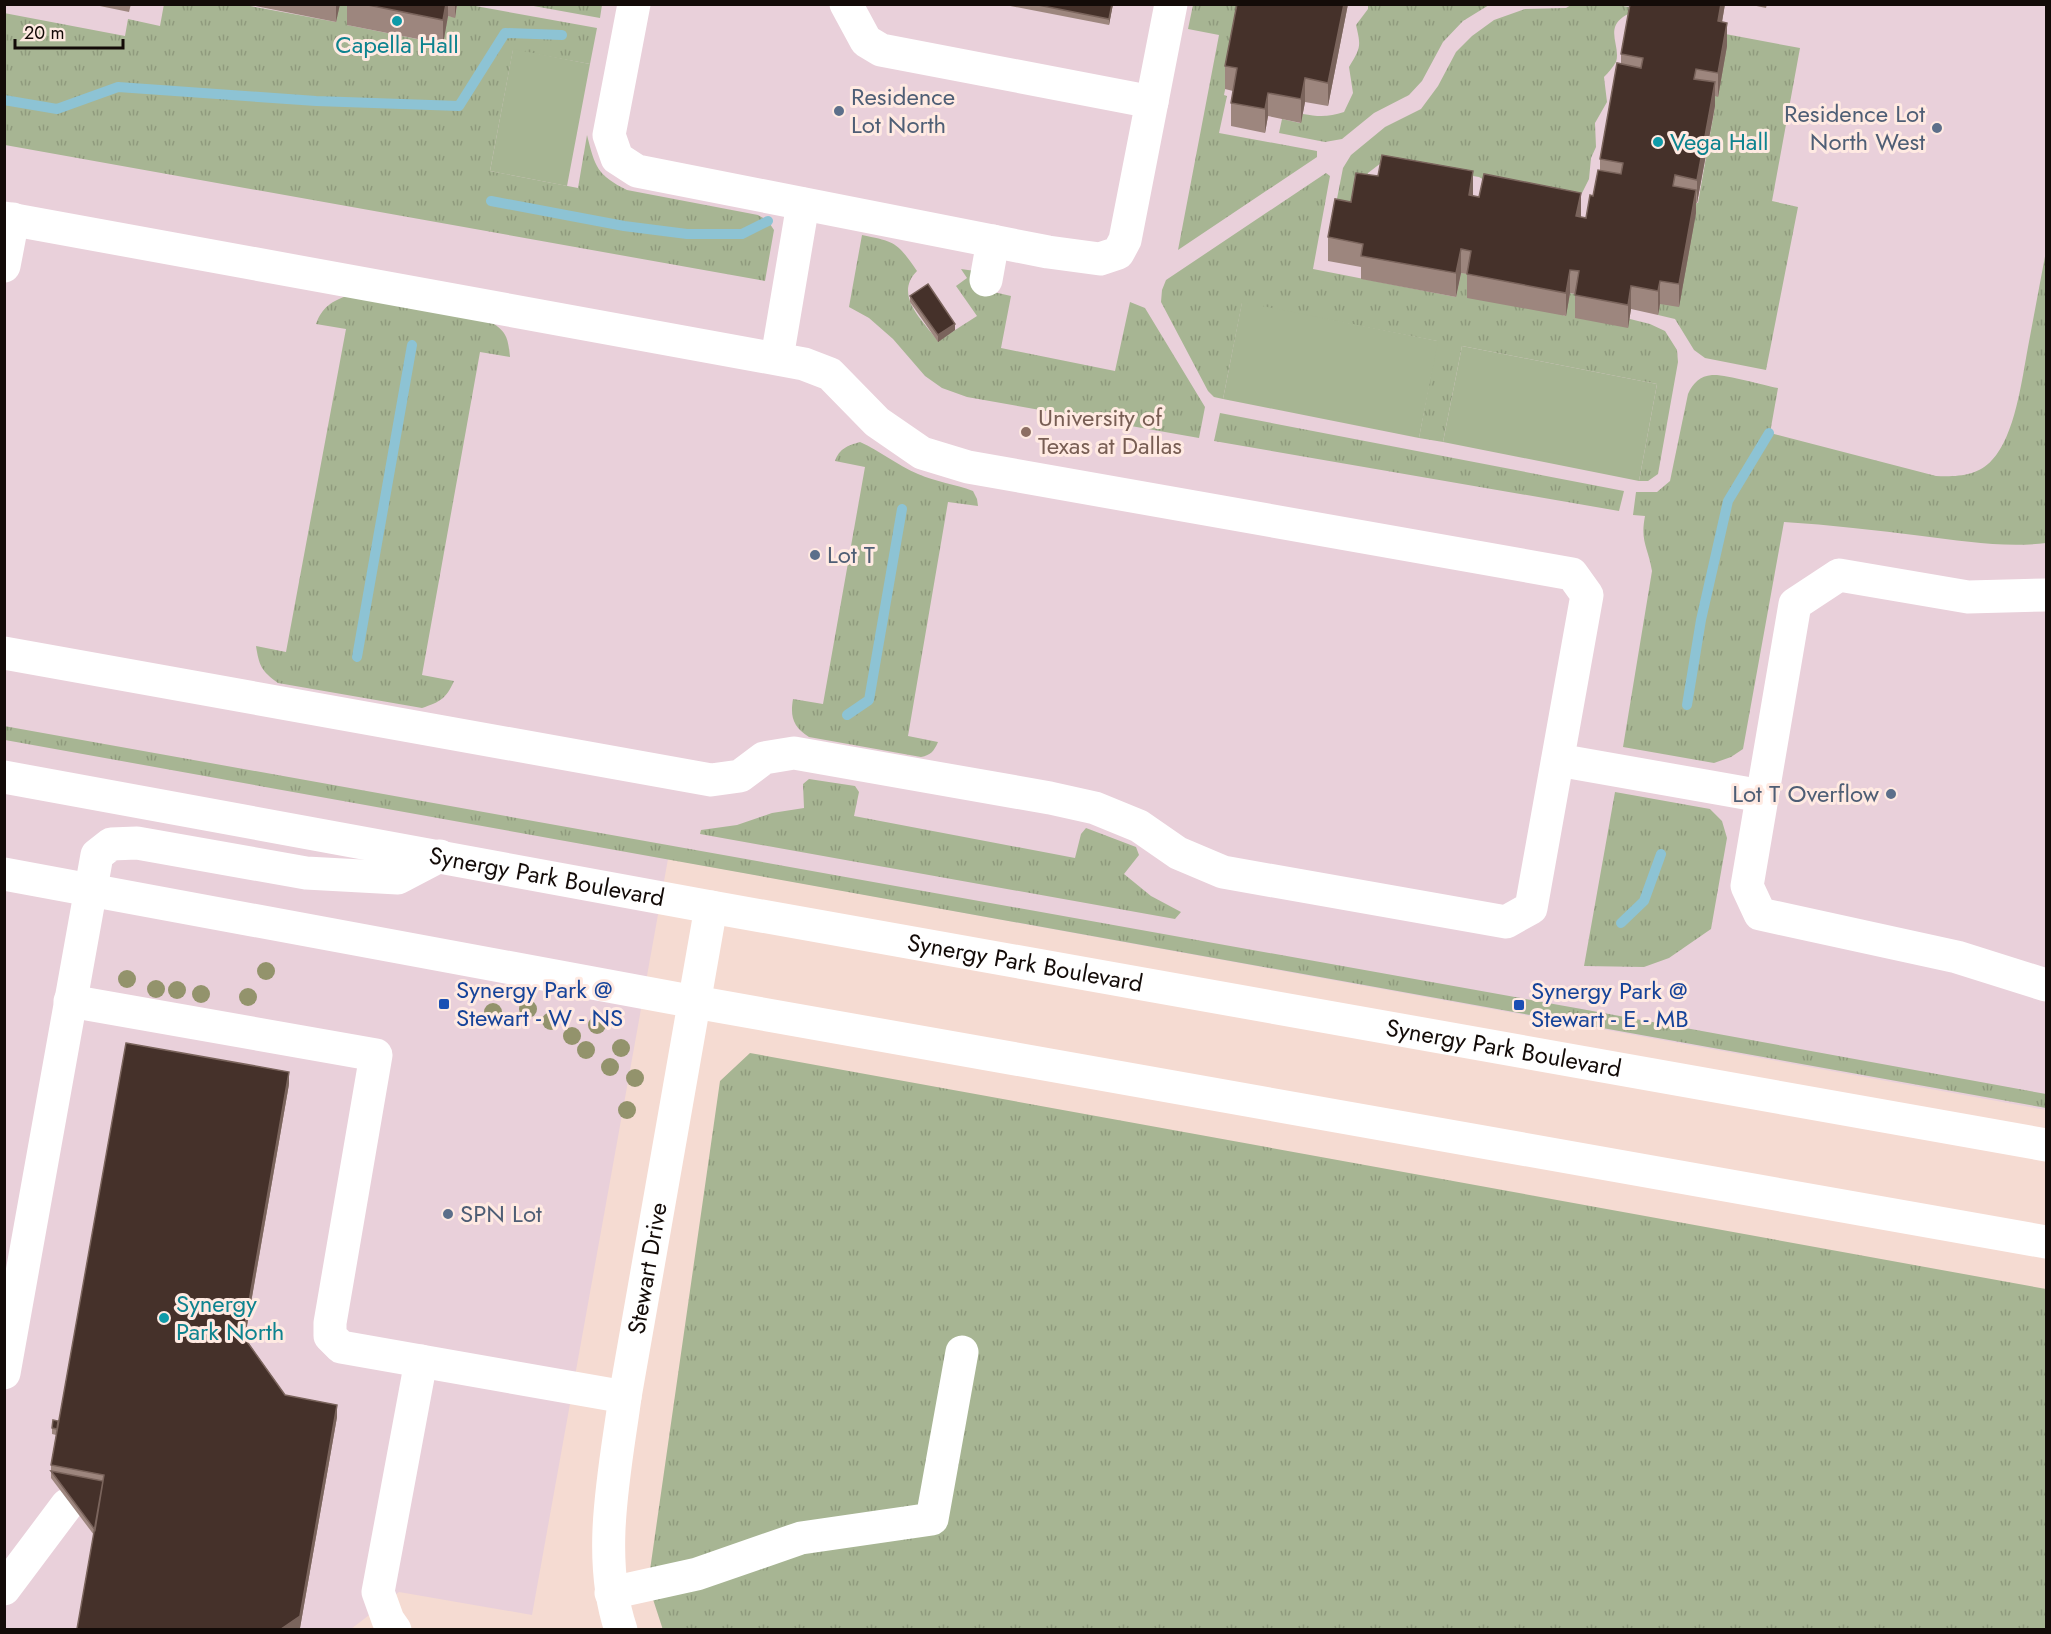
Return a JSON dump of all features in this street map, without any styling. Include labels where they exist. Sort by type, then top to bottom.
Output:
[{"type":"street","points":[[634,4],[609,135],[617,158],[637,171],[1048,252],[1100,259],[1118,253],[1125,240],[1170,4]]},
{"type":"street","points":[[846,4],[866,41],[882,50],[1152,102]]},
{"type":"street","points":[[777,358],[803,204]]},
{"type":"street","points":[[4,266],[9,218],[777,358],[804,364],[830,374],[877,422],[922,453],[968,467],[1572,574],[1587,595],[1531,908],[1506,921],[1223,872],[1178,853],[1138,826],[1095,808],[1050,798],[794,753],[764,758],[740,776],[711,780],[4,653]]},
{"type":"street","points":[[986,280],[993,241]]},
{"type":"street","points":[[2046,595],[1968,597],[1839,575],[1795,604],[1747,886],[1760,914],[1958,957],[2046,985]]},
{"type":"street","points":[[1558,760],[1762,796]]},
{"type":"street","name":"Synergy Park Boulevard","points":[[8,780],[2046,1145]]},
{"type":"street","points":[[4,1372],[97,855],[111,844],[137,843],[306,873],[398,878],[440,856]]},
{"type":"street","points":[[4,874],[694,1002],[2046,1242]]},
{"type":"street","name":"Stewart Drive","points":[[621,1629],[611,1593],[609,1561],[616,1465],[711,907]]},
{"type":"street","points":[[70,1001],[376,1055],[330,1323],[330,1336],[341,1347],[626,1397]]},
{"type":"street","points":[[611,1593],[697,1574],[801,1538],[933,1519],[962,1352]]},
{"type":"street","points":[[395,1629],[388,1620],[378,1592],[421,1361]]},
{"type":"street","points":[[4,1589],[67,1505]]},
{"type":"shaded area","name":"University of Texas at Dallas","points":[[5,5],[2046,5],[2046,1110],[668,859],[532,1615],[399,1592],[351,1629],[5,1630]]},
{"type":"green space","points":[[164,4],[245,5],[336,22],[339,5],[351,5],[347,25],[442,44],[448,16],[455,17],[457,5],[470,5],[597,28],[590,64],[513,50],[490,171],[578,188],[587,135],[592,155],[599,169],[609,180],[627,190],[758,215],[768,221],[774,230],[765,281],[5,145],[4,13],[125,36],[128,19],[160,26]]},
{"type":"green space","points":[[528,5],[602,5],[600,18]]},
{"type":"green space","points":[[1193,5],[1242,5],[1219,133],[1317,151],[1317,157],[1178,250],[1219,35],[1188,29]]},
{"type":"green space","points":[[1368,5],[1489,5],[1463,21],[1443,42],[1422,81],[1409,95],[1374,113],[1342,139],[1325,142],[1279,133],[1282,119],[1300,123],[1303,114],[1324,116],[1344,112],[1353,93],[1349,67],[1359,47],[1356,25],[1368,9]]},
{"type":"green space","points":[[1571,5],[1617,5],[1641,9],[1627,14],[1615,27],[1616,62],[1604,77],[1607,102],[1595,123],[1596,147],[1591,158],[1589,179],[1582,193],[1571,199],[1507,193],[1479,177],[1459,179],[1381,163],[1368,173],[1353,217],[1334,214],[1343,168],[1351,155],[1385,127],[1421,109],[1438,86],[1456,52],[1472,36],[1494,20],[1525,9],[1566,8]]},
{"type":"green space","points":[[1720,33],[1800,48],[1772,201],[1798,207],[1766,370],[1705,358],[1694,350],[1675,319],[1658,315],[1675,199],[1698,203],[1715,106],[1694,102]]},
{"type":"green space","points":[[513,49],[590,64],[567,186],[490,171]]},
{"type":"green space","points":[[1326,173],[1330,176],[1313,269],[1456,297],[1461,273],[1471,274],[1565,316],[1570,293],[1630,319],[1665,331],[1677,350],[1678,362],[1658,474],[1648,481],[1639,481],[1657,384],[1462,346],[1443,442],[1419,438],[1437,341],[1242,303],[1223,399],[1214,397],[1208,391],[1161,302],[1166,280]]},
{"type":"green space","points":[[862,235],[895,245],[910,261],[917,271],[910,280],[909,298],[918,316],[938,341],[977,316],[956,286],[967,278],[961,269],[975,271],[972,287],[1011,296],[1001,348],[1115,371],[1130,302],[1145,308],[1205,407],[1199,438],[967,397],[942,388],[925,376],[893,339],[869,318],[849,307]]},
{"type":"green space","points":[[2046,251],[2046,543],[2015,545],[1984,543],[1784,522],[1743,749],[1731,757],[1714,763],[1623,747],[1652,571],[1644,538],[1645,516],[1633,515],[1636,492],[1657,492],[1670,481],[1688,394],[1695,383],[1704,377],[1718,375],[1778,388],[1770,433],[1936,476],[1959,476],[1973,472],[1986,465],[2000,450],[2012,422]]},
{"type":"green space","points":[[349,295],[488,320],[499,327],[508,344],[510,357],[480,352],[422,675],[454,681],[442,699],[422,708],[278,683],[264,671],[257,653],[256,646],[286,652],[346,329],[316,324],[328,305]]},
{"type":"green space","points":[[1242,302],[1438,341],[1419,438],[1223,399]]},
{"type":"green space","points":[[1462,346],[1657,384],[1639,481],[1443,442]]},
{"type":"green space","points":[[1220,413],[1624,491],[1619,511],[1214,441]]},
{"type":"green space","points":[[860,442],[918,474],[973,491],[977,499],[978,506],[948,502],[908,736],[938,742],[932,752],[921,757],[809,737],[796,725],[792,711],[793,699],[823,704],[865,467],[835,461],[844,448]]},
{"type":"green space","points":[[4,726],[2046,1094],[2046,1108],[5,740]]},
{"type":"green space","points":[[809,779],[855,786],[859,792],[854,816],[1075,858],[1081,834],[1086,828],[1136,847],[1139,855],[1124,874],[1151,896],[1181,912],[1175,919],[700,834],[701,830],[737,825],[772,813],[804,808],[803,784]]},
{"type":"green space","points":[[1615,792],[1710,809],[1722,821],[1727,838],[1711,929],[1669,958],[1644,967],[1584,966]]},
{"type":"green space","points":[[750,1053],[2046,1289],[2046,1629],[663,1630],[648,1584],[720,1081]]},
{"type":"building","points":[[363,4],[446,4],[443,20]]},
{"type":"building","points":[[1033,4],[1112,4],[1109,19]]},
{"type":"building","points":[[1237,4],[1344,4],[1328,83],[1305,78],[1301,99],[1268,93],[1265,109],[1231,103],[1237,68],[1225,66]]},
{"type":"building","name":"Vega Hall","points":[[1630,4],[1721,4],[1718,21],[1727,23],[1718,73],[1696,69],[1694,79],[1715,82],[1697,180],[1675,175],[1673,186],[1696,190],[1679,284],[1660,281],[1658,291],[1631,286],[1628,305],[1575,295],[1579,271],[1570,270],[1566,293],[1467,274],[1471,251],[1461,249],[1456,273],[1361,256],[1363,244],[1328,237],[1335,199],[1351,202],[1356,173],[1378,176],[1382,155],[1473,171],[1469,195],[1479,197],[1484,174],[1581,193],[1576,216],[1586,218],[1598,170],[1621,174],[1623,163],[1600,159],[1617,63],[1641,68],[1643,58],[1621,54]]},
{"type":"building","points":[[928,284],[955,324],[938,335],[910,296]]},
{"type":"building","name":"Synergy Park North","points":[[126,1043],[289,1072],[243,1336],[285,1395],[337,1405],[300,1616],[281,1629],[77,1629],[104,1475],[51,1465]]},
{"type":"building","points":[[53,1420],[58,1421],[57,1429],[52,1428]]},
{"type":"building","points":[[51,1471],[103,1481],[95,1530]]},
{"type":"waterway","points":[[4,100],[57,109],[118,87],[316,101],[459,106],[505,33],[562,35]]},
{"type":"waterway","points":[[491,201],[624,226],[687,234],[742,234],[768,221]]},
{"type":"waterway","points":[[357,657],[412,345]]},
{"type":"waterway","points":[[1687,705],[1701,620],[1728,501],[1769,433]]},
{"type":"waterway","points":[[847,715],[869,700],[902,509]]},
{"type":"waterway","points":[[1621,923],[1644,901],[1661,854]]},
{"type":"place","name":"Capella Hall","points":[[397,21]]},
{"type":"place","name":"Residence Lot North","points":[[839,111]]},
{"type":"place","name":"Residence Lot North West","points":[[1937,128]]},
{"type":"place","name":"Vega Hall","points":[[1658,142]]},
{"type":"place","name":"University of Texas at Dallas","points":[[1026,432]]},
{"type":"place","name":"Lot T","points":[[815,555]]},
{"type":"place","name":"Lot T Overflow","points":[[1891,794]]},
{"type":"place","name":"Synergy Park @ Stewart - W - NS","points":[[444,1004]]},
{"type":"place","name":"Synergy Park @ Stewart - E - MB","points":[[1519,1005]]},
{"type":"place","name":"SPN Lot","points":[[448,1214]]},
{"type":"place","name":"Synergy Park North","points":[[164,1318]]}]
